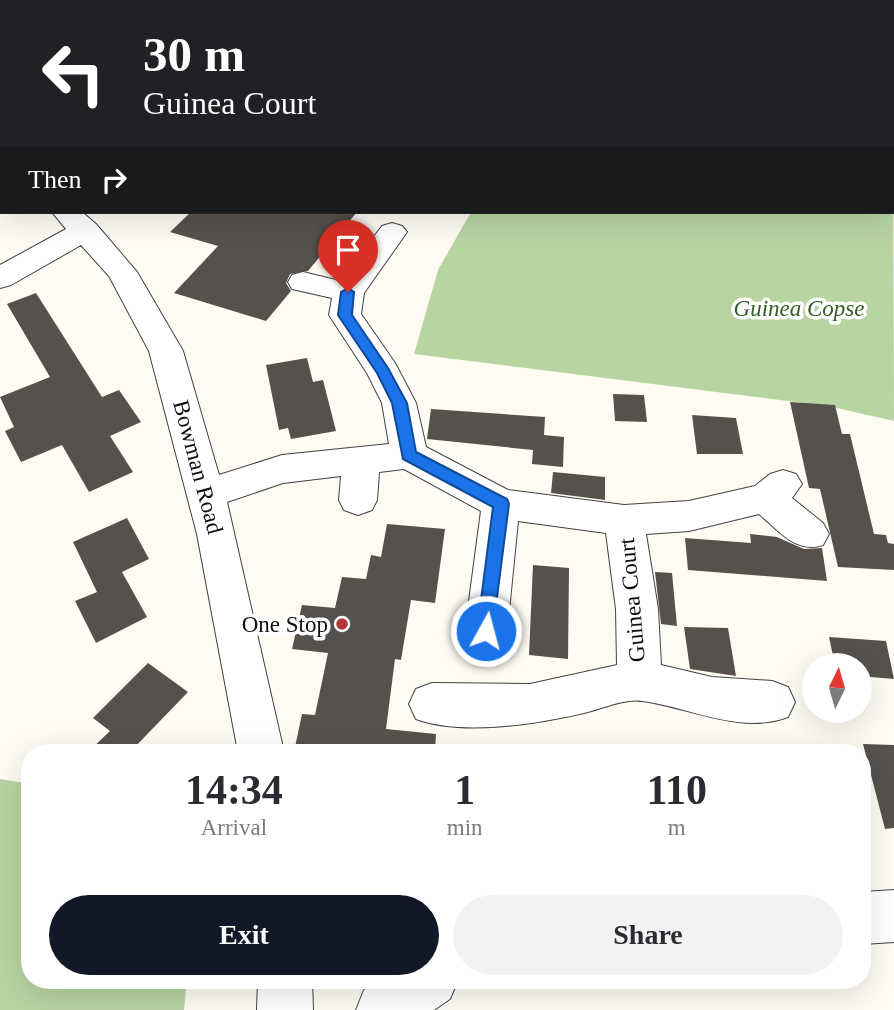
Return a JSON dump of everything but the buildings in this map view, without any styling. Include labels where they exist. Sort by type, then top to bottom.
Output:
[{"type":"street","points":[[0,278],[76,221]]},
{"type":"street","name":"Bowman Road","points":[[76,221],[122,272],[166,351],[206,494],[259,744]]},
{"type":"street","points":[[206,494],[282,469],[361,458],[409,455],[399,403],[383,372],[345,315],[348,292],[393,232]]},
{"type":"street","points":[[303,282],[348,292]]},
{"type":"street","name":"Guinea Court","points":[[409,455],[501,504],[624,520],[689,516],[774,491],[809,534]]},
{"type":"street","points":[[358,500],[361,458]]},
{"type":"street","points":[[486,631],[501,504]]},
{"type":"street","name":"Guinea Court","points":[[624,520],[637,609],[639,680]]},
{"type":"street","name":"Guinea Court","points":[[432,704],[530,705],[639,680],[712,698],[772,702]]},
{"type":"street","points":[[871,917],[894,916]]},
{"type":"street","points":[[381,1010],[385,989]]},
{"type":"street","points":[[381,1010],[416,989]]},
{"type":"green space","name":"Guinea Copse","points":[[470,214],[893,214],[894,421],[828,406],[414,354],[438,270]]},
{"type":"green space","points":[[0,779],[21,782],[21,989],[186,989],[184,1010],[0,1010]]},
{"type":"place","name":"One Stop","points":[[342,624]]},
{"type":"route","points":[[348,292],[345,315],[383,372],[399,403],[409,455],[501,504],[486,631]]}]
